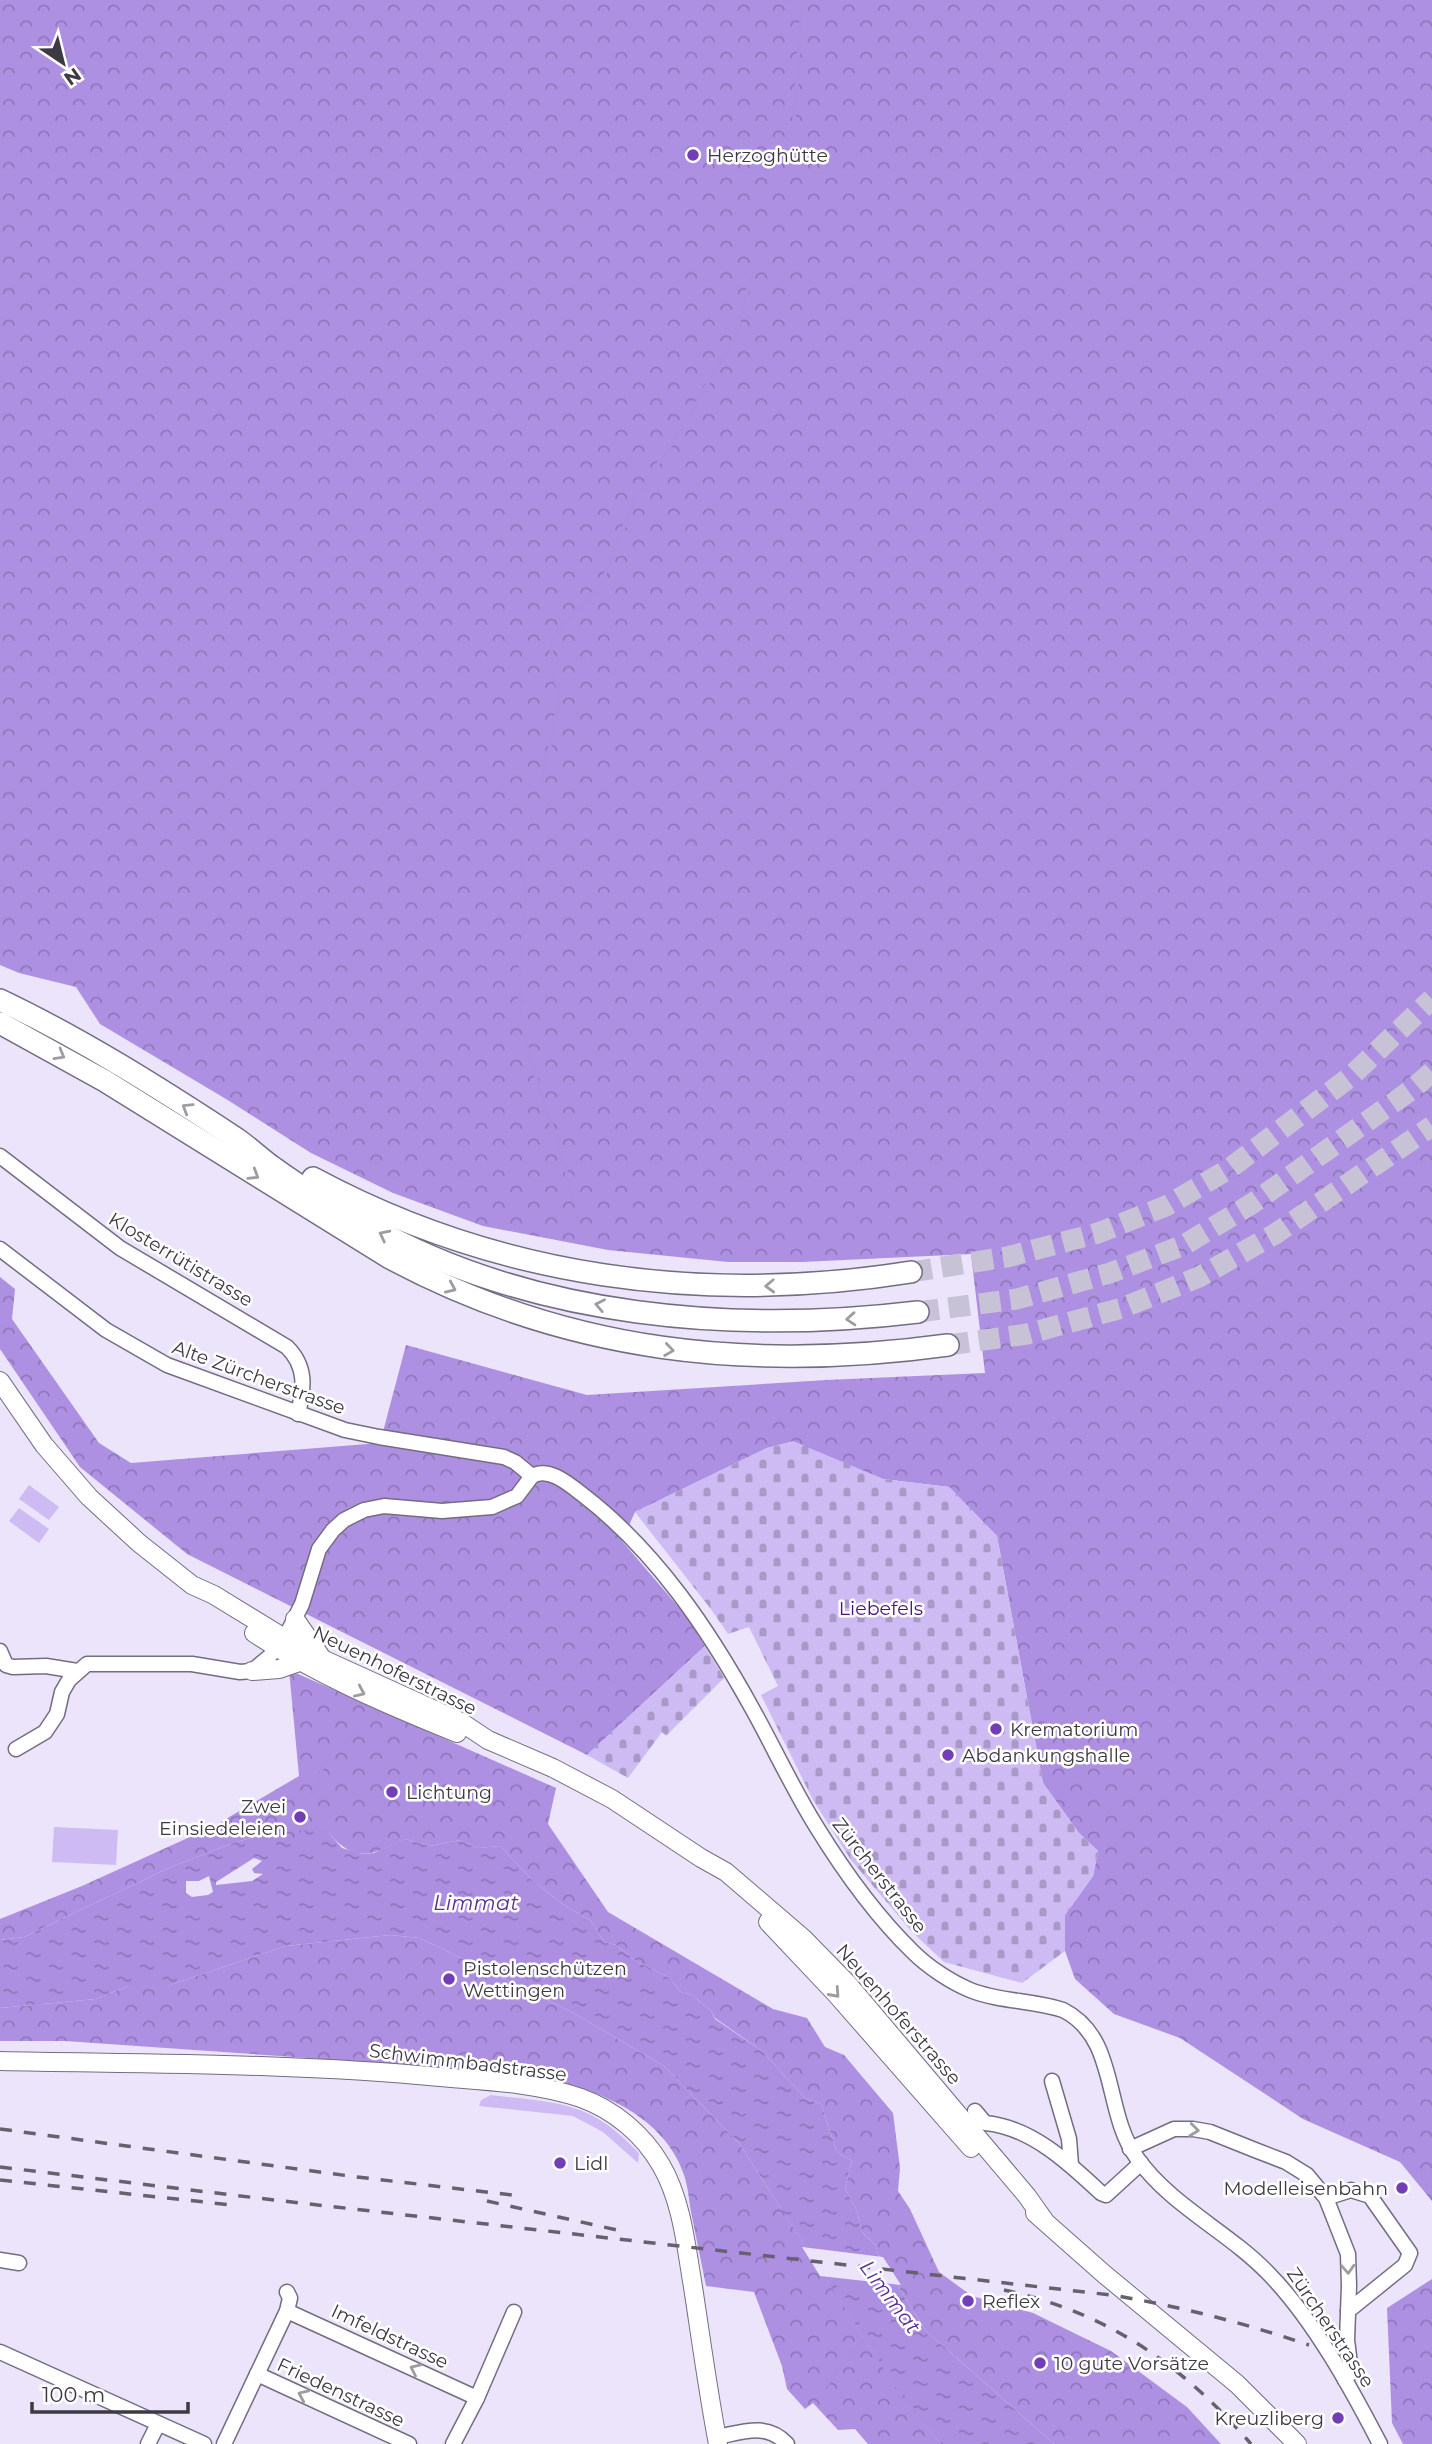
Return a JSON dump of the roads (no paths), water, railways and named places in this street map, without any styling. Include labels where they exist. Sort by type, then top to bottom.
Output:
[{"type":"highway","points":[[0,1000],[92,1049],[239,1141],[275,1169],[346,1214],[398,1242],[451,1265],[534,1291],[627,1310],[723,1319],[805,1321],[918,1312]]},
{"type":"highway","points":[[0,1023],[82,1067],[390,1258],[451,1289],[515,1314],[594,1336],[705,1354],[826,1356],[948,1345]]},
{"type":"highway","points":[[239,1141],[406,1222],[501,1254],[557,1267],[647,1281],[733,1287],[820,1284],[911,1272]]},
{"type":"main road","points":[[0,1381],[44,1445],[89,1497],[145,1548],[192,1585],[214,1595],[280,1644]]},
{"type":"main road","points":[[295,1619],[323,1660]]},
{"type":"main road","name":"Neuenhoferstrasse","points":[[280,1644],[323,1660],[461,1722],[488,1740]]},
{"type":"main road","name":"Neuenhoferstrasse","points":[[280,1644],[299,1662],[348,1687],[446,1728],[488,1740],[612,1799],[726,1872],[767,1905],[847,1983],[1027,2196],[1044,2220],[1104,2274],[1237,2384],[1297,2444]]},
{"type":"main road","points":[[252,1671],[279,1669],[299,1662]]},
{"type":"main road","name":"Schwimmbadstrasse","points":[[0,2061],[372,2070],[562,2092],[602,2108],[620,2119],[648,2146],[668,2178],[675,2196],[690,2271],[717,2441]]},
{"type":"street","name":"Klosterrütistrasse","points":[[0,1156],[126,1253],[287,1347],[293,1353],[303,1375],[304,1388],[299,1414]]},
{"type":"street","name":"Alte Zürcherstrasse","points":[[0,1249],[127,1344],[185,1372],[345,1430],[504,1457],[532,1476]]},
{"type":"street","name":"Zürcherstrasse","points":[[532,1476],[550,1474],[593,1503],[645,1554],[695,1614],[747,1699],[816,1826],[865,1896],[915,1953],[939,1972],[970,1990],[1048,2005],[1083,2022],[1098,2044],[1130,2149],[1181,2203],[1270,2275],[1291,2299],[1345,2380],[1380,2444]]},
{"type":"street","points":[[16,1749],[45,1732],[57,1714],[62,1692],[69,1680],[88,1664],[192,1664],[240,1672],[252,1671],[280,1644],[295,1619],[319,1549],[333,1530],[350,1516],[384,1506],[442,1511],[492,1507],[517,1496],[532,1476]]},
{"type":"street","points":[[0,1651],[6,1665],[13,1667],[46,1666],[77,1671]]},
{"type":"street","points":[[1052,2081],[1069,2139],[1071,2165]]},
{"type":"street","points":[[975,2111],[985,2123],[1019,2132],[1071,2165],[1106,2195],[1141,2163]]},
{"type":"street","points":[[1130,2149],[1174,2129],[1193,2129],[1210,2132],[1286,2162],[1307,2175],[1326,2198],[1348,2254],[1347,2340],[1351,2372],[1345,2380]]},
{"type":"street","points":[[1326,2198],[1351,2190],[1370,2196],[1410,2253],[1405,2265],[1348,2311]]},
{"type":"street","points":[[0,2260],[19,2263]]},
{"type":"street","points":[[224,2444],[287,2311],[290,2298],[287,2292]]},
{"type":"street","name":"Imfeldstrasse","points":[[287,2311],[477,2398]]},
{"type":"street","points":[[453,2444],[477,2398],[514,2312]]},
{"type":"street","points":[[0,2352],[204,2444]]},
{"type":"street","name":"Friedenstrasse","points":[[257,2374],[409,2444]]},
{"type":"street","points":[[148,2444],[158,2424]]},
{"type":"street","points":[[717,2441],[764,2430],[778,2434],[787,2444]]},
{"type":"water","name":"Limmat","points":[[315,1826],[329,1833],[342,1848],[362,1854],[374,1853],[406,1839],[430,1846],[460,1840],[477,1848],[500,1846],[534,1882],[565,1906],[590,1920],[604,1942],[616,1945],[636,1961],[668,1977],[681,1992],[692,1995],[711,2011],[715,2019],[762,2051],[805,2098],[821,2104],[837,2152],[852,2161],[845,2188],[857,2211],[862,2232],[876,2246],[878,2254],[926,2331],[1054,2444],[941,2444],[912,2412],[739,2143],[664,2066],[572,2012],[420,1938],[390,1935],[286,1946],[167,1986],[128,1986],[96,1999],[0,2008],[0,1940],[24,1937],[171,1867],[233,1843],[272,1832],[297,1839],[300,1829],[307,1831]],"holes":[[[254,1858],[262,1861],[252,1869],[254,1873],[263,1874],[252,1881],[216,1885],[216,1882]],[[209,1876],[213,1892],[192,1897],[186,1893],[186,1881],[199,1881]]]},
{"type":"waterway","points":[[784,0],[790,3]]},
{"type":"waterway","points":[[794,119],[802,8]]},
{"type":"waterway","points":[[541,780],[553,734],[560,690],[552,676],[551,640],[601,584],[637,495],[675,439],[735,337],[751,278]]},
{"type":"waterway","points":[[520,853],[525,890],[520,983],[523,1027],[536,1078],[561,1152],[573,1202]]},
{"type":"waterway","points":[[346,1742],[357,1729]]},
{"type":"waterway","points":[[303,1832],[300,1808],[315,1791],[321,1770],[331,1753]]},
{"type":"waterway","points":[[824,2388],[867,2336]]},
{"type":"tunnel","points":[[911,1272],[1007,1257],[1098,1233],[1166,1206],[1229,1169],[1350,1077],[1432,999]]},
{"type":"tunnel","points":[[918,1312],[1017,1299],[1110,1273],[1184,1245],[1253,1203],[1411,1090],[1432,1072]]},
{"type":"tunnel","points":[[948,1345],[1027,1334],[1122,1308],[1199,1277],[1275,1234],[1432,1126]]},
{"type":"railway","points":[[0,2129],[521,2196]]},
{"type":"railway","points":[[0,2167],[1111,2295],[1211,2316],[1309,2345]]},
{"type":"railway","points":[[0,2180],[232,2205]]},
{"type":"railway","points":[[487,2201],[617,2230]]},
{"type":"railway","points":[[1004,2290],[1076,2312],[1141,2346],[1198,2390],[1251,2444]]},
{"type":"place","name":"Herzoghütte","points":[[693,155]]},
{"type":"place","name":"Krematorium","points":[[996,1729]]},
{"type":"place","name":"Abdankungshalle","points":[[948,1755]]},
{"type":"place","name":"Lichtung","points":[[392,1792]]},
{"type":"place","name":"Zwei Einsiedeleien","points":[[300,1817]]},
{"type":"place","name":"Pistolenschützen Wettingen","points":[[449,1979]]},
{"type":"place","name":"Lidl","points":[[560,2163]]},
{"type":"place","name":"Modelleisenbahn","points":[[1402,2188]]},
{"type":"place","name":"Reflex","points":[[968,2301]]},
{"type":"place","name":"10 gute Vorsätze","points":[[1040,2363]]},
{"type":"place","name":"Kreuzliberg","points":[[1338,2418]]},
{"type":"park label","name":"Liebefels","points":[[881,1608]]}]
